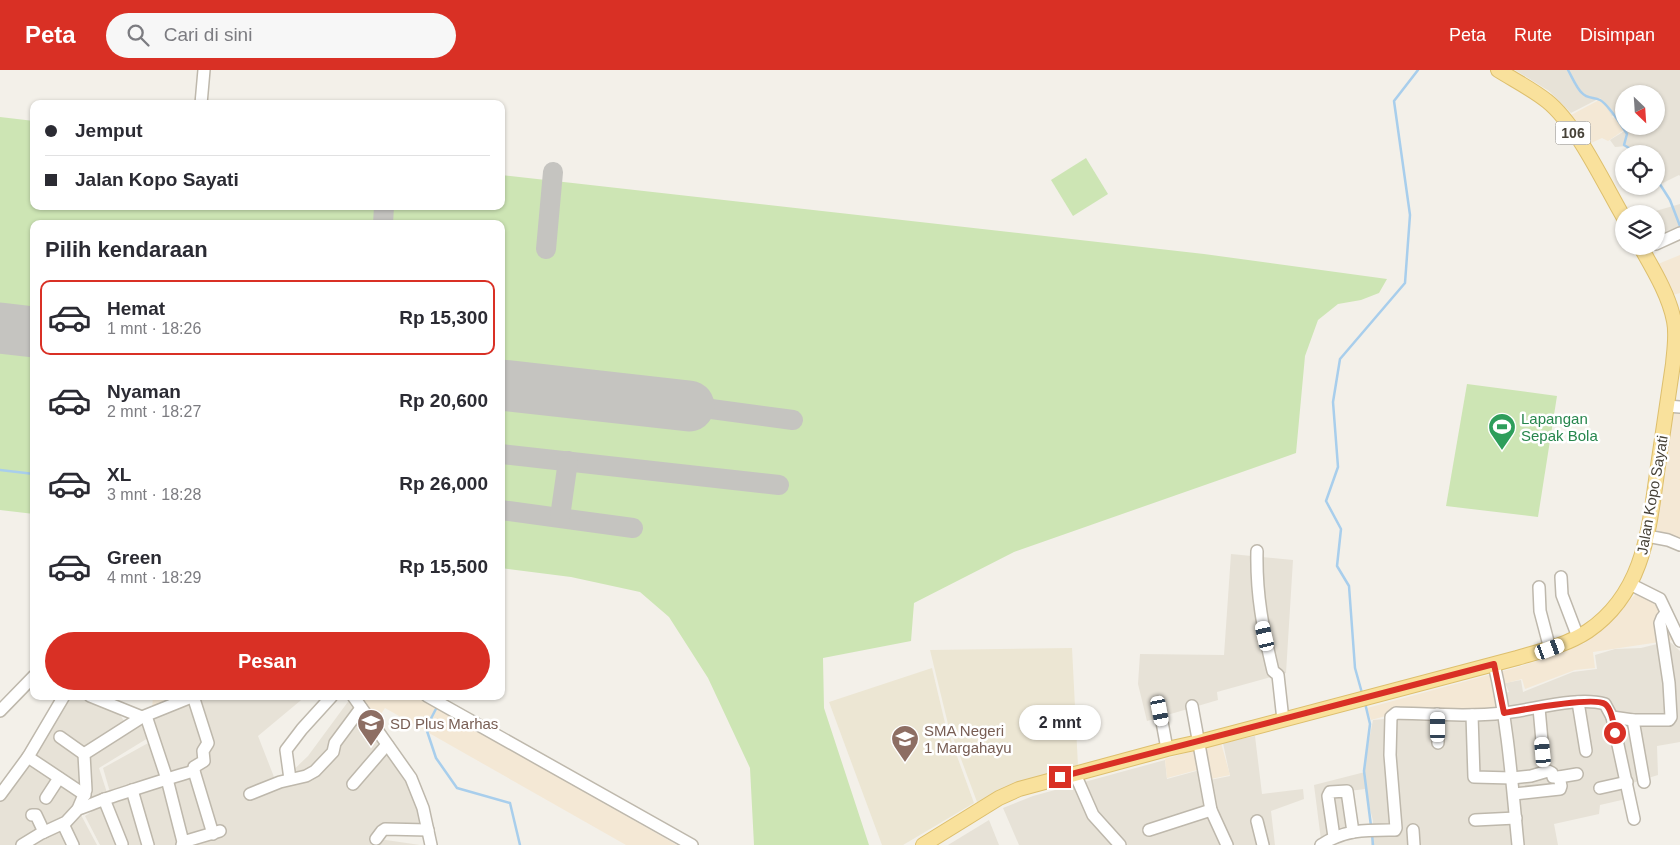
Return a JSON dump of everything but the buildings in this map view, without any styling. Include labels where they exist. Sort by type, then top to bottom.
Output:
[{"type":"main road","name":"106","points":[[1498,70],[1547,101],[1564,119],[1616,205]]},
{"type":"main road","name":"Jalan Kopo Sayati","points":[[923,845],[1010,793],[1046,781],[1550,649],[1578,637],[1605,617],[1630,584],[1641,561],[1674,407],[1674,322],[1667,300],[1647,255]]},
{"type":"street","points":[[201,100],[204,70]]},
{"type":"street","points":[[1665,240],[1677,234]]},
{"type":"street","points":[[1648,533],[1680,540]]},
{"type":"street","points":[[1648,533],[1680,545]]},
{"type":"street","points":[[1257,552],[1256,580],[1261,619],[1273,671],[1277,674],[1283,720]]},
{"type":"street","points":[[1561,577],[1562,595],[1578,637]]},
{"type":"street","points":[[1630,584],[1658,597],[1680,641]]},
{"type":"street","points":[[1539,588],[1541,615],[1550,649]]},
{"type":"street","points":[[1612,717],[1633,720],[1670,719],[1669,683],[1660,623],[1666,613]]},
{"type":"street","points":[[1494,664],[1504,713],[1518,845]]},
{"type":"street","points":[[0,711],[30,680]]},
{"type":"street","points":[[0,795],[28,757],[62,700]]},
{"type":"street","points":[[101,700],[144,716]]},
{"type":"street","points":[[84,754],[144,716],[183,700]]},
{"type":"street","points":[[144,716],[166,779],[183,844],[217,832],[194,771],[194,767],[204,761],[203,750],[208,743],[194,700]]},
{"type":"street","points":[[290,779],[286,750],[328,700]]},
{"type":"street","points":[[356,700],[414,785],[423,808],[431,845]]},
{"type":"street","points":[[435,700],[692,845]]},
{"type":"street","points":[[1578,702],[1586,751]]},
{"type":"street","points":[[1321,845],[1334,837],[1353,832],[1395,830],[1390,755],[1392,715],[1396,714],[1472,715],[1504,713],[1578,702],[1605,704],[1612,717],[1634,819]]},
{"type":"street","points":[[1192,706],[1211,810],[1227,845]]},
{"type":"street","points":[[250,794],[290,779],[306,776],[314,771],[333,752],[335,743],[361,708]]},
{"type":"street","points":[[1539,708],[1543,752]]},
{"type":"street","points":[[1160,711],[1167,749]]},
{"type":"street","points":[[1438,714],[1438,742]]},
{"type":"street","points":[[1472,715],[1474,777],[1512,778],[1531,776],[1548,771],[1554,777],[1577,774]]},
{"type":"street","points":[[1633,720],[1644,782]]},
{"type":"street","points":[[60,737],[84,754]]},
{"type":"street","points":[[353,784],[384,748],[388,746]]},
{"type":"street","points":[[22,845],[63,824],[69,820],[78,808],[85,795],[86,786],[84,754]]},
{"type":"street","points":[[28,757],[85,795]]},
{"type":"street","points":[[78,808],[93,805],[104,799],[194,771]]},
{"type":"street","points":[[1075,774],[1093,815],[1120,845]]},
{"type":"street","points":[[1514,794],[1560,789],[1559,777]]},
{"type":"street","points":[[46,798],[59,778]]},
{"type":"street","points":[[1600,788],[1626,782]]},
{"type":"street","points":[[132,790],[148,845]]},
{"type":"street","points":[[1334,837],[1328,796],[1330,792],[1347,791],[1353,832]]},
{"type":"street","points":[[104,799],[122,844]]},
{"type":"street","points":[[1149,830],[1211,810]]},
{"type":"street","points":[[32,815],[36,815],[38,838]]},
{"type":"street","points":[[1475,820],[1516,818]]},
{"type":"street","points":[[1257,821],[1263,845]]},
{"type":"street","points":[[63,824],[73,845]]},
{"type":"street","points":[[376,839],[385,829],[428,830]]},
{"type":"street","points":[[1412,830],[1414,845]]},
{"type":"shaded area","points":[[1515,70],[1680,70],[1680,176],[1665,182],[1665,145],[1615,145],[1615,147],[1610,140],[1618,135],[1665,135],[1665,85],[1615,85],[1615,115],[1611,116],[1600,98],[1571,113],[1549,91]]},
{"type":"shaded area","points":[[1601,99],[1613,118],[1615,117],[1615,135],[1617,135],[1608,141],[1602,138],[1589,144],[1571,115]]},
{"type":"shaded area","points":[[1680,204],[1680,230],[1665,234],[1665,208]]},
{"type":"shaded area","points":[[1680,255],[1680,293],[1673,295],[1658,264]]},
{"type":"shaded area","points":[[1674,413],[1680,414],[1680,540],[1654,529]]},
{"type":"shaded area","points":[[1231,554],[1293,560],[1286,673],[1217,692],[1218,700],[1147,721],[1138,684],[1140,654],[1224,655]]},
{"type":"shaded area","points":[[1637,593],[1658,604],[1673,640],[1593,652],[1595,668],[1575,670],[1525,689],[1522,679],[1499,685],[1502,713],[1404,711],[1371,720],[1367,708],[1518,667],[1559,654],[1585,643]]},
{"type":"shaded area","points":[[1669,641],[1680,651],[1680,742],[1657,746],[1658,775],[1626,785],[1626,799],[1600,805],[1599,814],[1554,824],[1558,845],[1371,845],[1373,821],[1365,789],[1349,791],[1353,830],[1321,840],[1314,785],[1365,772],[1365,760],[1373,720],[1407,717],[1509,692],[1505,683],[1521,680],[1523,692],[1573,672],[1597,669],[1595,655],[1615,649],[1641,648]]},
{"type":"shaded area","points":[[1072,648],[1078,766],[977,802],[948,724],[930,650]]},
{"type":"shaded area","name":"SMA Negeri 1 Margahayu","points":[[932,668],[945,723],[974,803],[903,845],[882,845],[829,702]]},
{"type":"shaded area","points":[[66,700],[97,700],[117,709],[126,725],[140,716],[148,738],[99,768],[109,799],[81,815],[97,845],[0,845],[0,797]]},
{"type":"shaded area","points":[[153,700],[176,700],[152,709]]},
{"type":"shaded area","points":[[191,700],[301,700],[258,736],[276,782],[282,781],[308,756],[351,700],[405,770],[424,826],[383,825],[379,839],[420,845],[186,845],[145,719]]},
{"type":"shaded area","points":[[358,700],[424,700],[677,845],[626,845],[385,708],[375,723]]},
{"type":"shaded area","points":[[1255,736],[1262,794],[1303,789],[1304,799],[1271,811],[1275,845],[1019,845],[1003,808],[1033,796],[1165,760],[1167,779],[1200,770],[1205,781],[1230,776],[1223,743]]},
{"type":"shaded area","points":[[150,742],[180,845],[100,845],[85,816],[112,799],[103,768]]},
{"type":"shaded area","points":[[1221,743],[1230,775],[1206,780],[1201,769],[1167,778],[1165,759]]},
{"type":"shaded area","points":[[989,820],[999,845],[948,845]]},
{"type":"green space","points":[[0,117],[30,121],[30,210],[505,210],[505,175],[1204,254],[1387,279],[1379,293],[1361,300],[1338,304],[1318,320],[1305,356],[1296,453],[1014,552],[914,603],[911,641],[823,658],[824,708],[869,845],[754,845],[750,768],[708,678],[669,617],[640,592],[571,577],[505,569],[505,220],[30,220],[30,514],[0,510]]},
{"type":"green space","points":[[1086,158],[1108,194],[1073,216],[1051,180]]},
{"type":"green space","name":"Lapangan Sepak Bola","points":[[1467,384],[1557,396],[1538,517],[1446,506]]},
{"type":"waterway","points":[[1362,693],[1355,668],[1349,586],[1337,566],[1341,529],[1326,501],[1338,467],[1333,402],[1340,359],[1405,283],[1410,215],[1394,101],[1418,70]]},
{"type":"waterway","points":[[1568,70],[1578,89],[1584,95],[1600,100],[1611,111],[1627,134],[1624,145]]},
{"type":"waterway","points":[[1665,192],[1680,226]]},
{"type":"waterway","points":[[0,470],[30,474]]},
{"type":"waterway","points":[[1365,703],[1370,724],[1364,771],[1371,826]]},
{"type":"waterway","points":[[438,705],[426,728],[436,758],[457,788],[510,803],[520,845]]},
{"type":"waterway","points":[[1372,834],[1373,845]]},
{"type":"taxiway","points":[[546,249],[553,172]]},
{"type":"taxiway","points":[[383,220],[384,210]]},
{"type":"taxiway","points":[[689,406],[793,420]]},
{"type":"taxiway","points":[[505,454],[779,485]]},
{"type":"taxiway","points":[[560,517],[568,461]]},
{"type":"taxiway","points":[[505,511],[633,528]]},
{"type":"runway","points":[[0,328],[30,332]]},
{"type":"runway","points":[[505,385],[689,406]]},
{"type":"place","name":"Lapangan Sepak Bola","points":[[1502,451]]},
{"type":"place","name":"SD Plus Marhas","points":[[371,747]]},
{"type":"place","name":"SMA Negeri 1 Margahayu","points":[[905,763]]},
{"type":"route","points":[[1060,777],[1494,664],[1504,713],[1578,702],[1602,703],[1605,704],[1612,717],[1615,733]]}]
